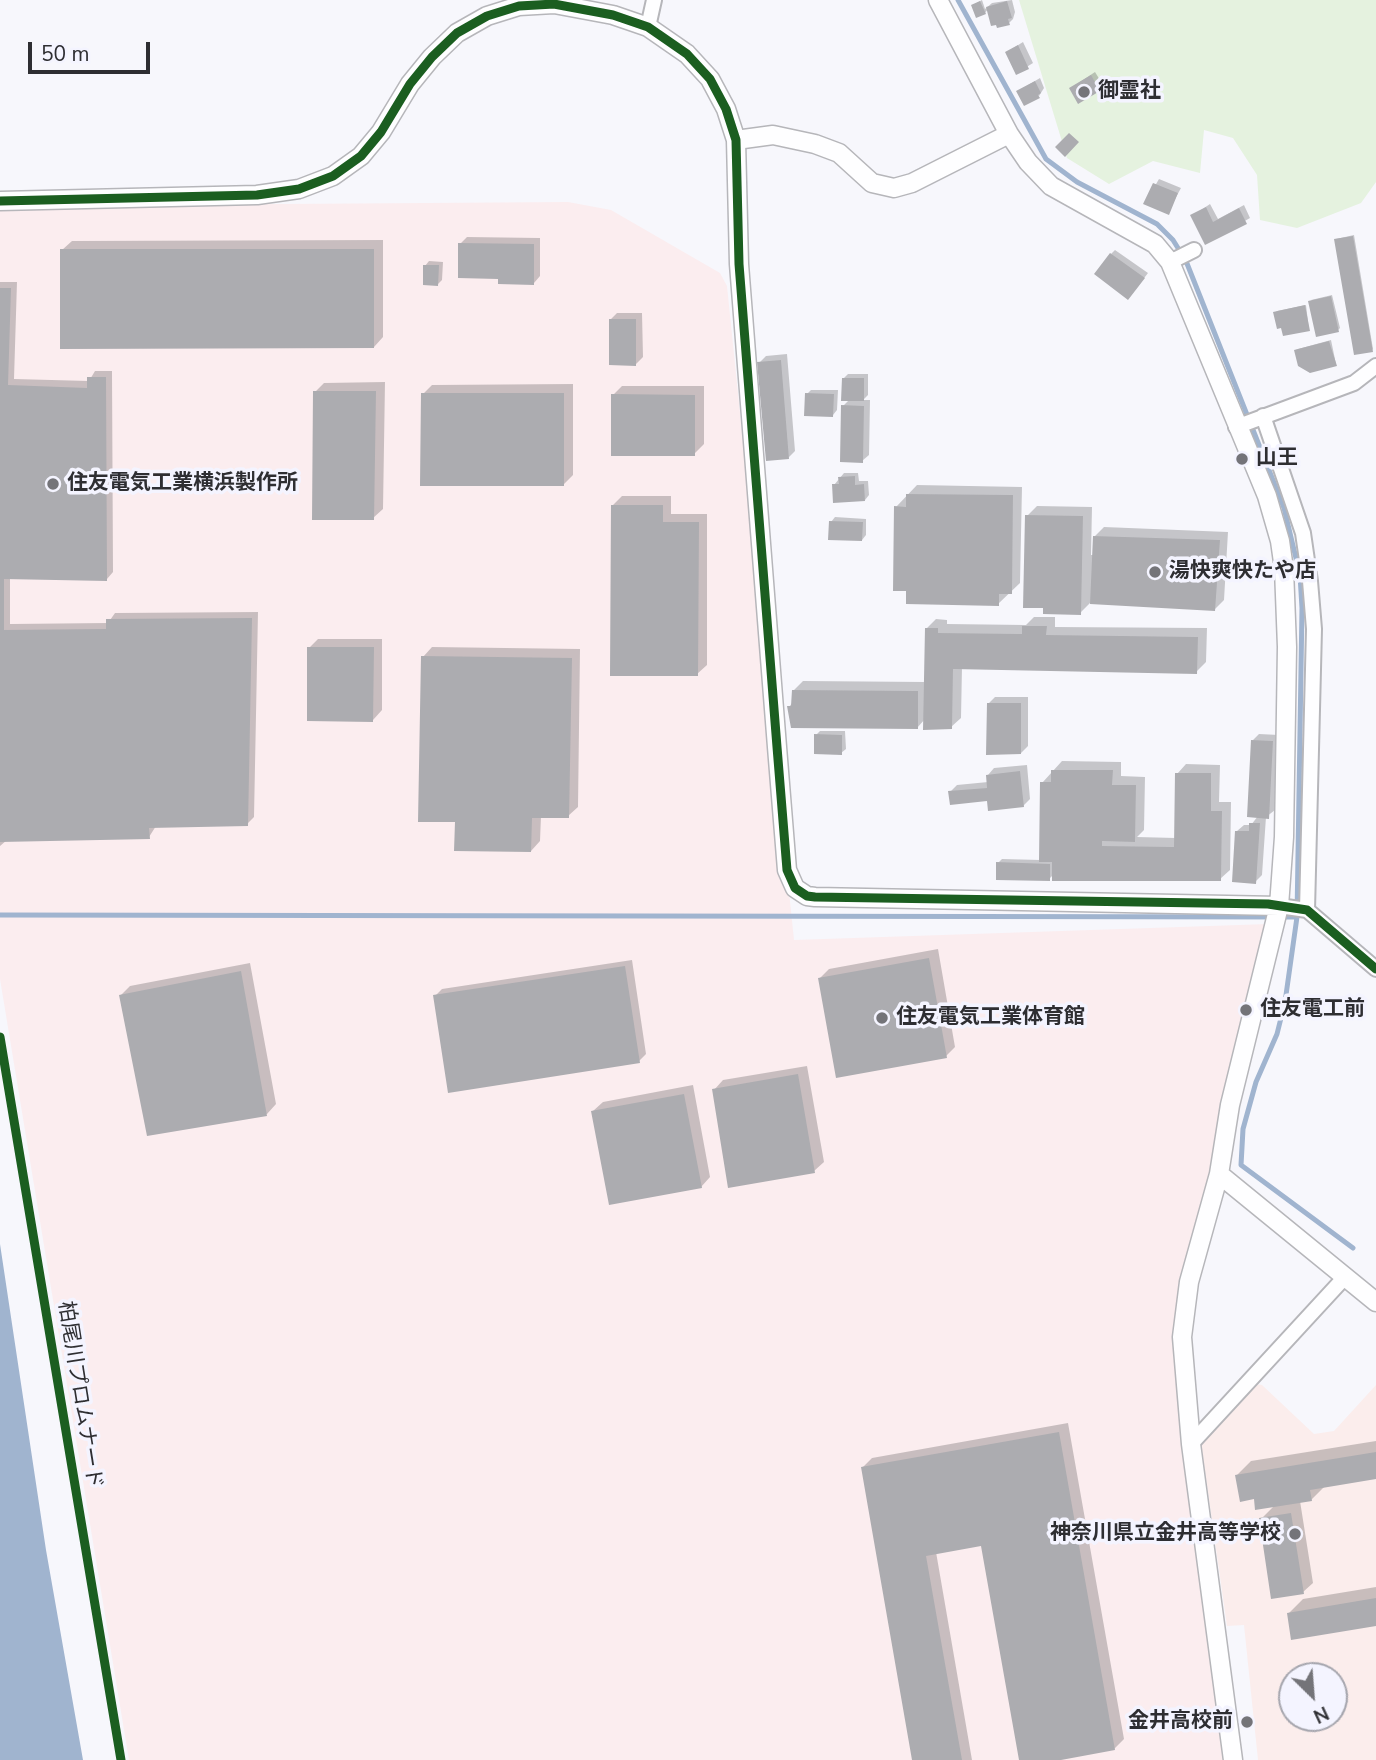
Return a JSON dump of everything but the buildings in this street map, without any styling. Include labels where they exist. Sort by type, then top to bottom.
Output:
[{"type":"street","points":[[648,27],[654,0]]},
{"type":"street","points":[[938,0],[1009,134],[1028,162],[1051,186],[1155,244],[1174,260],[1236,426],[1267,496],[1284,569],[1287,647],[1284,837],[1291,910]]},
{"type":"street","points":[[0,201],[257,195],[299,189],[333,176],[361,156],[382,132],[411,84],[432,57],[457,33],[487,16],[519,6],[554,4],[613,15],[648,27],[681,49],[710,79],[726,109],[736,140],[739,264],[778,761],[787,870],[795,888],[807,896],[815,897],[1291,910],[1376,969]]},
{"type":"street","points":[[736,140],[773,135],[815,144],[839,153],[872,183],[894,188],[912,183],[1009,134]]},
{"type":"street","points":[[1174,260],[1194,250]]},
{"type":"street","points":[[1236,426],[1354,383],[1376,366]]},
{"type":"street","points":[[1233,1760],[1191,1444],[1182,1337],[1189,1282],[1219,1174],[1230,1105],[1271,941],[1291,910],[1314,629],[1303,533],[1263,416]]},
{"type":"street","points":[[1219,1174],[1376,1302]]},
{"type":"street","points":[[1191,1444],[1345,1277]]},
{"type":"shaded area","points":[[568,202],[611,210],[720,273],[727,286],[794,940],[1269,924],[1179,1299],[1173,1354],[1227,1760],[129,1760],[0,979],[0,206]]},
{"type":"shaded area","name":"神奈川県立金井高等学校","points":[[1255,1384],[1262,1385],[1314,1434],[1334,1431],[1376,1385],[1376,1760],[1258,1760],[1244,1625],[1227,1626],[1201,1443]]},
{"type":"green space","points":[[1019,0],[1376,0],[1376,182],[1361,203],[1297,228],[1260,220],[1257,175],[1233,138],[1204,130],[1200,173],[1153,161],[1109,184],[1067,158]]},
{"type":"water","points":[[0,1244],[46,1550],[83,1760],[0,1760]]},
{"type":"waterway","points":[[958,0],[1046,159],[1077,182],[1157,224],[1173,240],[1186,261],[1284,508],[1300,575],[1302,608],[1297,917],[1285,1002],[1277,1034],[1256,1082],[1243,1129],[1241,1165],[1353,1248]]},
{"type":"waterway","points":[[0,915],[1297,917]]},
{"type":"cycle path","points":[[0,201],[257,195],[299,189],[333,176],[361,156],[381,132],[410,84],[432,57],[457,33],[487,16],[519,6],[554,4],[613,15],[648,27],[687,54],[710,79],[726,109],[736,140],[739,264],[777,747],[787,870],[795,888],[807,896],[815,897],[1268,904],[1307,910],[1376,969]]},
{"type":"cycle path","name":"柏尾川プロムナード","points":[[0,1037],[121,1760]]},
{"type":"place","name":"御霊社","points":[[1084,92]]},
{"type":"place","name":"山王","points":[[1242,459]]},
{"type":"place","name":"住友電気工業横浜製作所","points":[[53,484]]},
{"type":"place","name":"湯快爽快たや店","points":[[1155,572]]},
{"type":"place","name":"住友電工前","points":[[1246,1010]]},
{"type":"place","name":"住友電気工業体育館","points":[[882,1018]]},
{"type":"place","name":"神奈川県立金井高等学校","points":[[1295,1534]]},
{"type":"place","name":"金井高校前","points":[[1247,1722]]}]
